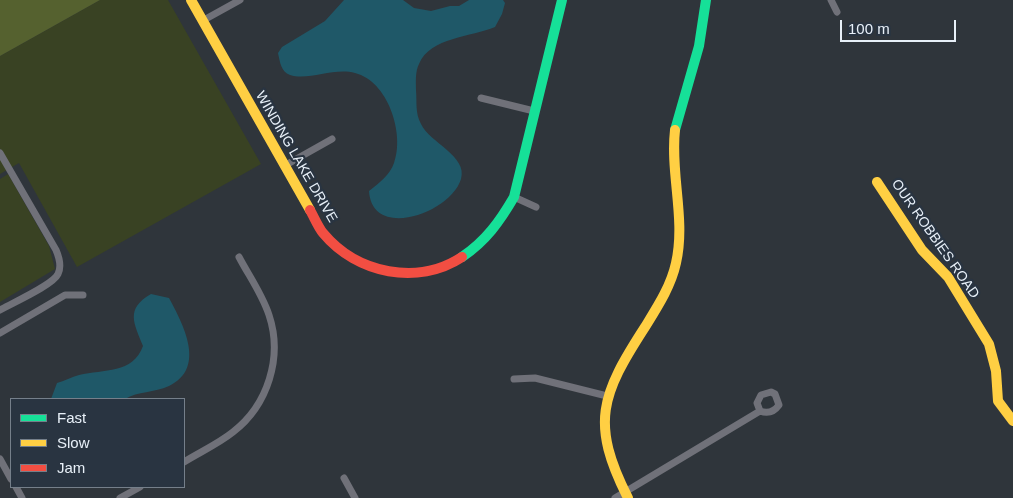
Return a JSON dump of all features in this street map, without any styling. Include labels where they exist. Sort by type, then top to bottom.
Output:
[{"type":"street","name":"WINDING LAKE DRIVE","points":[[191,0],[316,222],[332,243],[342,252],[366,266],[393,274],[406,275],[433,271],[468,255],[493,231],[514,197],[562,0]]},
{"type":"street","points":[[202,21],[240,0]]},
{"type":"street","points":[[627,495],[612,468],[605,442],[604,415],[607,396],[618,368],[665,294],[677,260],[680,225],[674,170],[675,130],[702,33],[706,0]]},
{"type":"street","points":[[831,0],[837,12]]},
{"type":"street","points":[[480,98],[534,111]]},
{"type":"street","points":[[284,166],[332,139]]},
{"type":"street","points":[[0,153],[56,250],[60,266],[59,273],[52,281],[0,310]]},
{"type":"street","name":"OUR ROBBIES ROAD","points":[[877,182],[922,250],[948,277],[989,344],[996,371],[998,401],[1013,421]]},
{"type":"street","points":[[514,197],[536,208]]},
{"type":"street","points":[[185,461],[221,441],[243,424],[260,402],[272,370],[274,342],[269,315],[239,257]]},
{"type":"street","points":[[0,332],[65,294],[83,295]]},
{"type":"street","points":[[514,379],[534,378],[607,396]]},
{"type":"street","points":[[615,498],[627,495],[760,411]]},
{"type":"street","points":[[0,459],[10,477]]},
{"type":"street","points":[[344,478],[355,498]]},
{"type":"street","points":[[120,498],[138,488]]},
{"type":"green space","points":[[0,0],[100,0],[0,56]]},
{"type":"green space","points":[[100,0],[168,0],[261,164],[77,267],[19,163],[0,174],[0,56]]},
{"type":"green space","points":[[8,174],[49,246],[55,269],[0,302],[0,179]]},
{"type":"water","points":[[344,0],[403,0],[414,8],[431,11],[450,6],[459,6],[469,0],[503,0],[505,3],[495,27],[442,43],[424,55],[419,64],[416,90],[419,120],[426,131],[454,156],[462,171],[461,179],[454,191],[443,202],[428,211],[412,217],[397,218],[383,215],[373,206],[369,191],[390,171],[397,151],[395,124],[391,110],[377,86],[367,78],[355,73],[339,72],[297,76],[287,74],[281,66],[278,53],[282,47],[325,21]]},
{"type":"water","points":[[151,294],[169,298],[180,320],[188,345],[189,357],[187,368],[180,378],[169,386],[128,398],[51,398],[57,383],[79,375],[117,369],[132,362],[143,346],[134,317],[138,305]]},
{"type":"traffic: fast","points":[[462,257],[471,251],[492,230],[514,197],[562,0]]},
{"type":"traffic: fast","points":[[675,130],[699,46],[706,0]]},
{"type":"traffic: slow","points":[[191,0],[310,210]]},
{"type":"traffic: slow","points":[[628,498],[608,449],[605,429],[606,410],[610,391],[618,372],[664,296],[676,263],[679,246],[679,213],[674,163],[675,130]]},
{"type":"traffic: slow","points":[[877,182],[922,250],[948,277],[989,344],[996,371],[998,401],[1013,421]]},
{"type":"traffic: jam","points":[[310,210],[321,231],[337,247],[353,258],[370,266],[408,273],[445,266],[462,257]]}]
